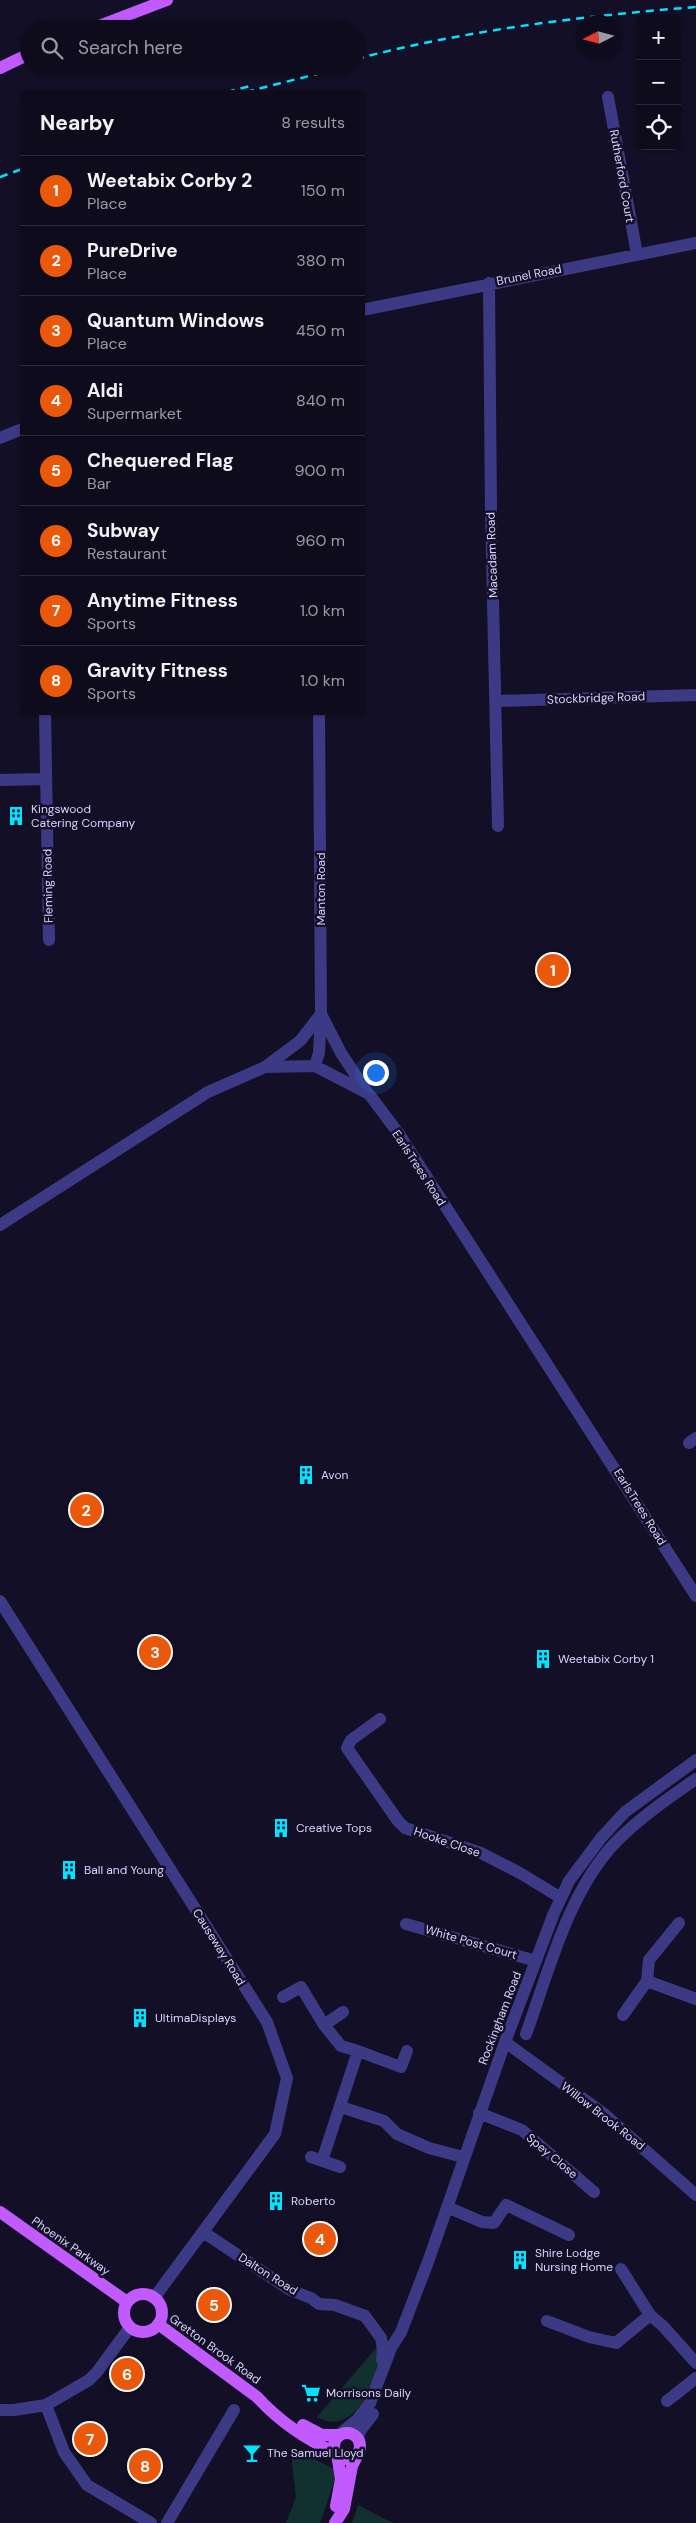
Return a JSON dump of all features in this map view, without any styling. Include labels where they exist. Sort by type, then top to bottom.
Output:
[{"type":"main road","points":[[115,20],[167,0]]},
{"type":"main road","points":[[0,68],[20,58]]},
{"type":"main road","name":"Phoenix Parkway","points":[[0,2212],[127,2302]]},
{"type":"main road","points":[[143,2294],[154,2298],[161,2308],[162,2314],[158,2324],[147,2331],[135,2330],[130,2327],[125,2318],[127,2302],[143,2294]]},
{"type":"main road","name":"Gretton Brook Road","points":[[158,2324],[257,2397],[268,2409],[295,2429],[336,2454]]},
{"type":"main road","name":"Gretton Brook Road","points":[[257,2397],[272,2402],[314,2432],[329,2437],[339,2435]]},
{"type":"main road","points":[[352,2433],[358,2438],[360,2445],[352,2466],[344,2509],[334,2523],[341,2479],[334,2442],[339,2435],[352,2433]]},
{"type":"main road","points":[[336,2454],[348,2459],[358,2454]]},
{"type":"street","name":"Rutherford Court","points":[[608,97],[637,254]]},
{"type":"street","name":"Brunel Road","points":[[365,309],[696,242]]},
{"type":"street","name":"Macadam Road","points":[[489,283],[491,511],[498,826]]},
{"type":"street","points":[[0,438],[20,430]]},
{"type":"street","name":"Stockbridge Road","points":[[496,701],[696,695]]},
{"type":"street","name":"Fleming Road","points":[[45,715],[49,940]]},
{"type":"street","name":"Manton Road","points":[[315,1066],[319,1053],[321,1014],[319,715]]},
{"type":"street","points":[[0,780],[45,779]]},
{"type":"street","points":[[265,1067],[300,1041],[321,1014],[341,1053],[369,1094]]},
{"type":"street","name":"EarlsTrees Road","points":[[0,1225],[208,1092],[265,1067],[315,1066],[369,1094],[399,1134],[696,1596]]},
{"type":"street","name":"Causeway Road","points":[[0,1602],[267,2022],[287,2078],[275,2134],[154,2298]]},
{"type":"street","name":"Hooke Close","points":[[380,1719],[351,1740],[347,1748],[398,1821],[405,1828],[481,1853],[561,1898]]},
{"type":"street","name":"Rockingham Road","points":[[339,2435],[363,2413],[374,2395],[392,2348],[401,2332],[505,2042],[569,1881],[601,1838],[625,1812],[696,1760]]},
{"type":"street","points":[[526,2034],[570,1916],[597,1867],[630,1828],[696,1778]]},
{"type":"street","name":"White Post Court","points":[[406,1924],[536,1961]]},
{"type":"street","points":[[623,2015],[647,1981],[649,1960],[672,1926]]},
{"type":"street","points":[[647,1981],[696,1999]]},
{"type":"street","points":[[283,1998],[301,1987],[324,2025],[341,2046],[401,2067],[407,2051]]},
{"type":"street","points":[[324,2025],[344,2012]]},
{"type":"street","name":"Willow Brook Road","points":[[505,2042],[603,2113],[696,2195]]},
{"type":"street","points":[[340,2167],[316,2159],[341,2107],[358,2051]]},
{"type":"street","points":[[341,2107],[384,2121],[397,2134],[429,2148],[463,2157]]},
{"type":"street","name":"Spey Close","points":[[479,2113],[522,2130],[594,2192]]},
{"type":"street","points":[[447,2207],[482,2222],[494,2223],[506,2205],[569,2235]]},
{"type":"street","name":"Dalton Road","points":[[203,2232],[290,2290],[311,2298],[319,2304],[335,2305],[365,2316],[374,2326],[383,2344],[383,2354],[374,2395]]},
{"type":"street","points":[[621,2269],[650,2315],[663,2326],[696,2363]]},
{"type":"street","points":[[547,2320],[589,2337],[616,2343],[650,2315]]},
{"type":"street","points":[[0,2410],[46,2406],[88,2380],[97,2372],[130,2327]]},
{"type":"street","name":"Rockingham Road","points":[[358,2438],[386,2388],[399,2352],[401,2332]]},
{"type":"street","points":[[667,2402],[696,2378]]},
{"type":"street","points":[[46,2406],[64,2452],[87,2485],[151,2523]]},
{"type":"street","points":[[167,2523],[234,2410]]},
{"type":"green space","points":[[377,2347],[379,2362],[375,2377],[357,2409],[349,2417],[339,2421],[329,2421],[317,2417]]},
{"type":"green space","points":[[290,2447],[338,2471],[320,2523],[286,2523],[296,2497]]},
{"type":"green space","points":[[358,2505],[393,2523],[352,2523]]},
{"type":"railway","points":[[365,57],[482,32],[610,15],[696,7]]},
{"type":"railway","points":[[254,90],[313,75]]},
{"type":"railway","points":[[235,90],[254,85]]},
{"type":"railway","points":[[0,177],[20,170]]},
{"type":"place","name":"Kingswood Catering Company","points":[[16,816]]},
{"type":"place","name":"Weetabix Corby 2","points":[[553,970]]},
{"type":"place","name":"Avon","points":[[306,1475]]},
{"type":"place","name":"PureDrive","points":[[86,1510]]},
{"type":"place","name":"Quantum Windows","points":[[155,1652]]},
{"type":"place","name":"Weetabix Corby 1","points":[[543,1659]]},
{"type":"place","name":"Creative Tops","points":[[281,1828]]},
{"type":"place","name":"Ball and Young","points":[[69,1870]]},
{"type":"place","name":"UltimaDisplays","points":[[140,2018]]},
{"type":"place","name":"Roberto","points":[[276,2201]]},
{"type":"place","name":"Aldi","points":[[320,2239]]},
{"type":"place","name":"Shire Lodge Nursing Home","points":[[520,2260]]},
{"type":"place","name":"Chequered Flag","points":[[214,2305]]},
{"type":"place","name":"Subway","points":[[127,2374]]},
{"type":"place","name":"Morrisons Daily","points":[[311,2393]]},
{"type":"place","name":"Anytime Fitness","points":[[90,2439]]},
{"type":"place","name":"The Samuel Lloyd","points":[[252,2453]]},
{"type":"place","name":"Gravity Fitness","points":[[145,2466]]}]
